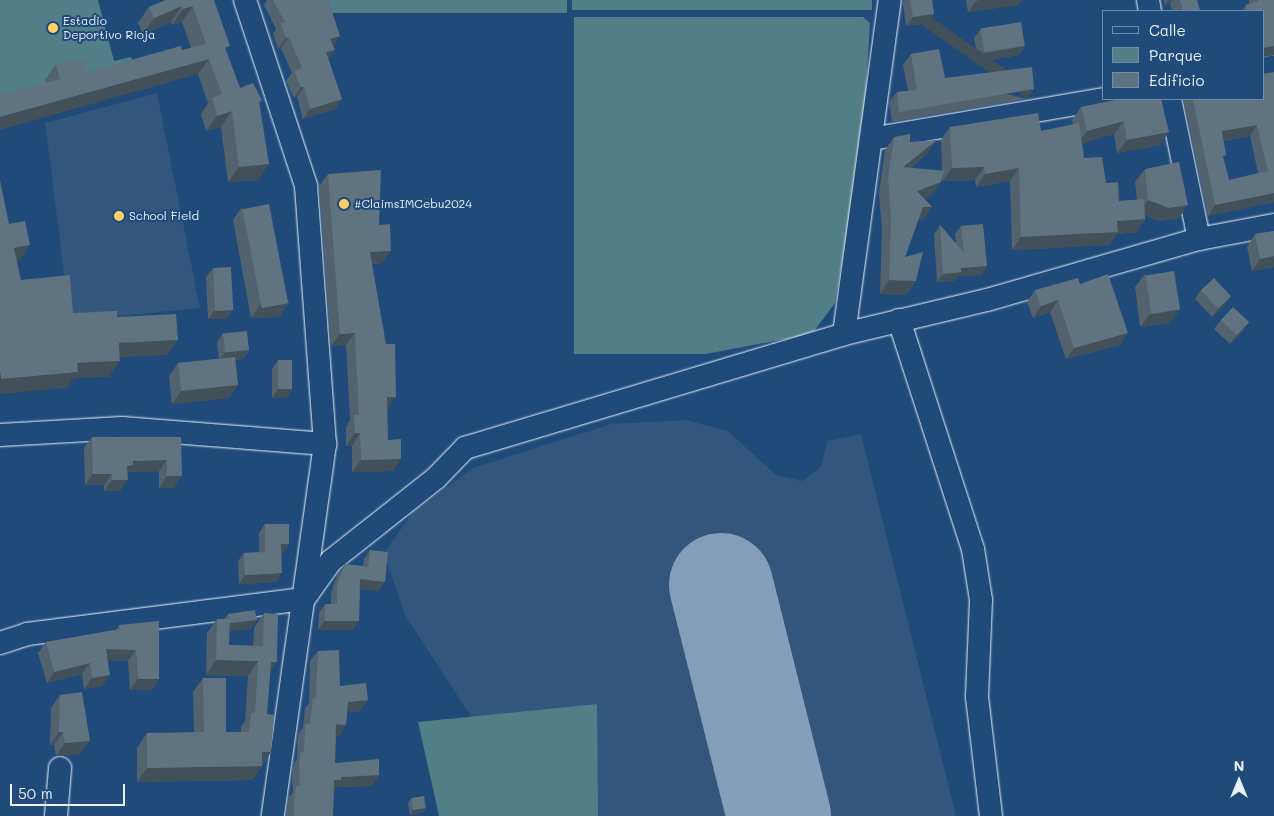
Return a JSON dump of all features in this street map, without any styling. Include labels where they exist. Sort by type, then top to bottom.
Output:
[{"type":"street","points":[[244,0],[306,186],[325,444],[273,816]]},
{"type":"street","points":[[844,334],[890,0]]},
{"type":"street","points":[[871,139],[1102,100]]},
{"type":"street","points":[[1170,100],[1199,239]]},
{"type":"street","points":[[0,643],[27,634],[304,599],[331,561],[436,478],[465,448],[844,334],[987,300],[1199,239],[1274,225]]},
{"type":"street","points":[[899,320],[973,549],[981,600],[978,697],[991,816]]},
{"type":"street","points":[[0,435],[122,428],[325,444]]},
{"type":"street","points":[[56,816],[60,768]]},
{"type":"shaded area","name":"School Field","points":[[157,93],[200,308],[70,321],[45,123]]},
{"type":"shaded area","points":[[686,420],[728,431],[776,475],[803,481],[821,466],[827,441],[861,434],[956,816],[515,816],[487,741],[405,615],[384,553],[413,512],[473,468],[611,424]]},
{"type":"green space","name":"Estadio Deportivo Rioja","points":[[0,0],[98,0],[114,61],[131,57],[134,65],[0,107]]},
{"type":"green space","points":[[324,0],[567,0],[567,13],[324,13]]},
{"type":"green space","points":[[572,0],[872,0],[872,10],[572,10]]},
{"type":"green space","points":[[574,17],[863,17],[870,23],[863,140],[835,303],[812,334],[706,354],[574,354]]},
{"type":"green space","points":[[597,704],[598,816],[439,816],[418,722]]},
{"type":"building","points":[[165,0],[214,0],[230,46],[225,48],[240,88],[253,83],[262,100],[259,101],[269,164],[239,167],[232,111],[217,116],[212,98],[222,94],[209,59],[0,117],[0,95],[60,79],[56,64],[84,60],[87,72],[181,46],[182,50],[206,44],[193,6],[183,9],[182,6],[154,18],[149,7]]},
{"type":"building","points":[[273,0],[328,0],[340,36],[330,39],[335,50],[326,52],[342,99],[310,109],[304,87],[301,87],[294,71],[302,68],[289,37],[286,38],[280,23],[285,22]]},
{"type":"building","points":[[910,0],[932,0],[934,14],[913,17]]},
{"type":"building","points":[[1180,0],[1197,0],[1200,10],[1183,10]]},
{"type":"building","points":[[1258,0],[1274,0],[1274,46],[1264,48],[1264,10],[1248,10],[1246,5],[1258,2]]},
{"type":"building","points":[[1021,22],[1025,46],[984,52],[981,28]]},
{"type":"building","points":[[939,49],[945,78],[1032,67],[1034,89],[899,112],[897,92],[917,90],[911,54]]},
{"type":"building","points":[[1274,72],[1274,193],[1215,205],[1193,100],[1264,100],[1264,74]],"holes":[[[1257,125],[1268,171],[1229,180],[1223,156],[1226,155],[1222,131]]]},
{"type":"building","points":[[1116,100],[1161,100],[1169,132],[1127,140],[1124,121],[1087,131],[1081,107]]},
{"type":"building","points":[[1038,113],[1041,131],[1079,123],[1084,158],[1102,157],[1106,183],[1118,182],[1119,201],[1144,199],[1145,219],[1117,221],[1118,232],[1021,237],[1019,168],[985,174],[984,167],[952,168],[950,127]]},
{"type":"building","points":[[910,134],[910,142],[937,140],[903,167],[944,171],[941,182],[917,191],[932,207],[923,207],[905,257],[923,252],[916,281],[889,280],[891,217],[888,179],[894,137]]},
{"type":"building","points":[[1179,162],[1188,205],[1169,208],[1148,200],[1145,169]]},
{"type":"building","points":[[381,170],[379,225],[390,224],[391,251],[370,252],[386,344],[395,344],[396,397],[387,397],[388,440],[401,439],[401,459],[361,460],[360,433],[355,433],[354,415],[359,415],[355,333],[340,334],[328,174]]},
{"type":"building","points":[[0,180],[9,224],[25,221],[30,245],[14,248],[21,280],[70,275],[73,313],[117,311],[117,317],[176,314],[178,340],[119,343],[120,361],[77,363],[78,372],[1,379]]},
{"type":"building","points":[[269,204],[288,303],[262,308],[242,209]]},
{"type":"building","points":[[983,224],[987,266],[961,268],[961,272],[943,274],[940,225],[964,253],[961,226]]},
{"type":"building","points":[[1274,231],[1274,256],[1260,259],[1255,234]]},
{"type":"building","points":[[231,267],[233,310],[215,311],[213,268]]},
{"type":"building","points":[[1174,271],[1180,310],[1151,314],[1145,276]]},
{"type":"building","points":[[1108,274],[1128,333],[1074,348],[1058,300],[1041,306],[1035,290],[1078,278],[1080,284]]},
{"type":"building","points":[[1214,278],[1231,296],[1218,309],[1201,290]]},
{"type":"building","points":[[1233,307],[1249,322],[1237,335],[1221,320]]},
{"type":"building","points":[[247,331],[249,350],[225,352],[223,334]]},
{"type":"building","points":[[235,357],[238,385],[181,391],[178,363]]},
{"type":"building","points":[[278,360],[292,360],[292,389],[278,389]]},
{"type":"building","points":[[92,437],[181,437],[182,476],[167,476],[167,460],[133,461],[133,465],[127,466],[128,480],[112,480],[112,474],[93,474]]},
{"type":"building","points":[[265,524],[289,524],[289,544],[281,544],[282,573],[245,575],[244,553],[265,552]]},
{"type":"building","points":[[370,550],[388,552],[385,582],[360,579],[359,621],[325,621],[325,604],[337,604],[337,584],[345,564],[368,567]]},
{"type":"building","points":[[255,610],[257,620],[230,623],[228,614]]},
{"type":"building","points":[[264,613],[278,614],[277,662],[271,662],[267,714],[274,715],[271,752],[262,752],[262,766],[147,768],[147,733],[204,732],[203,678],[226,678],[226,732],[249,732],[251,713],[255,713],[258,661],[216,660],[217,619],[230,619],[229,645],[263,646]]},
{"type":"building","points":[[159,621],[159,679],[138,679],[136,650],[106,649],[110,675],[92,678],[90,663],[54,672],[46,642],[120,629],[119,625]]},
{"type":"building","points":[[339,650],[340,686],[366,683],[368,700],[348,702],[346,725],[336,724],[335,763],[379,759],[379,775],[341,777],[341,780],[334,780],[333,816],[294,816],[296,786],[300,786],[299,765],[301,752],[304,752],[305,724],[310,724],[313,698],[316,698],[318,651]]},
{"type":"building","points":[[82,692],[90,741],[65,743],[63,732],[59,732],[60,695]]},
{"type":"building","points":[[424,796],[426,808],[413,810],[411,798]]},
{"type":"runway","points":[[721,585],[779,816]]},
{"type":"place","name":"Estadio Deportivo Rioja","points":[[53,28]]},
{"type":"place","name":"#ClaimsIMCebu2024","points":[[344,204]]},
{"type":"place","name":"School Field","points":[[119,216]]}]
